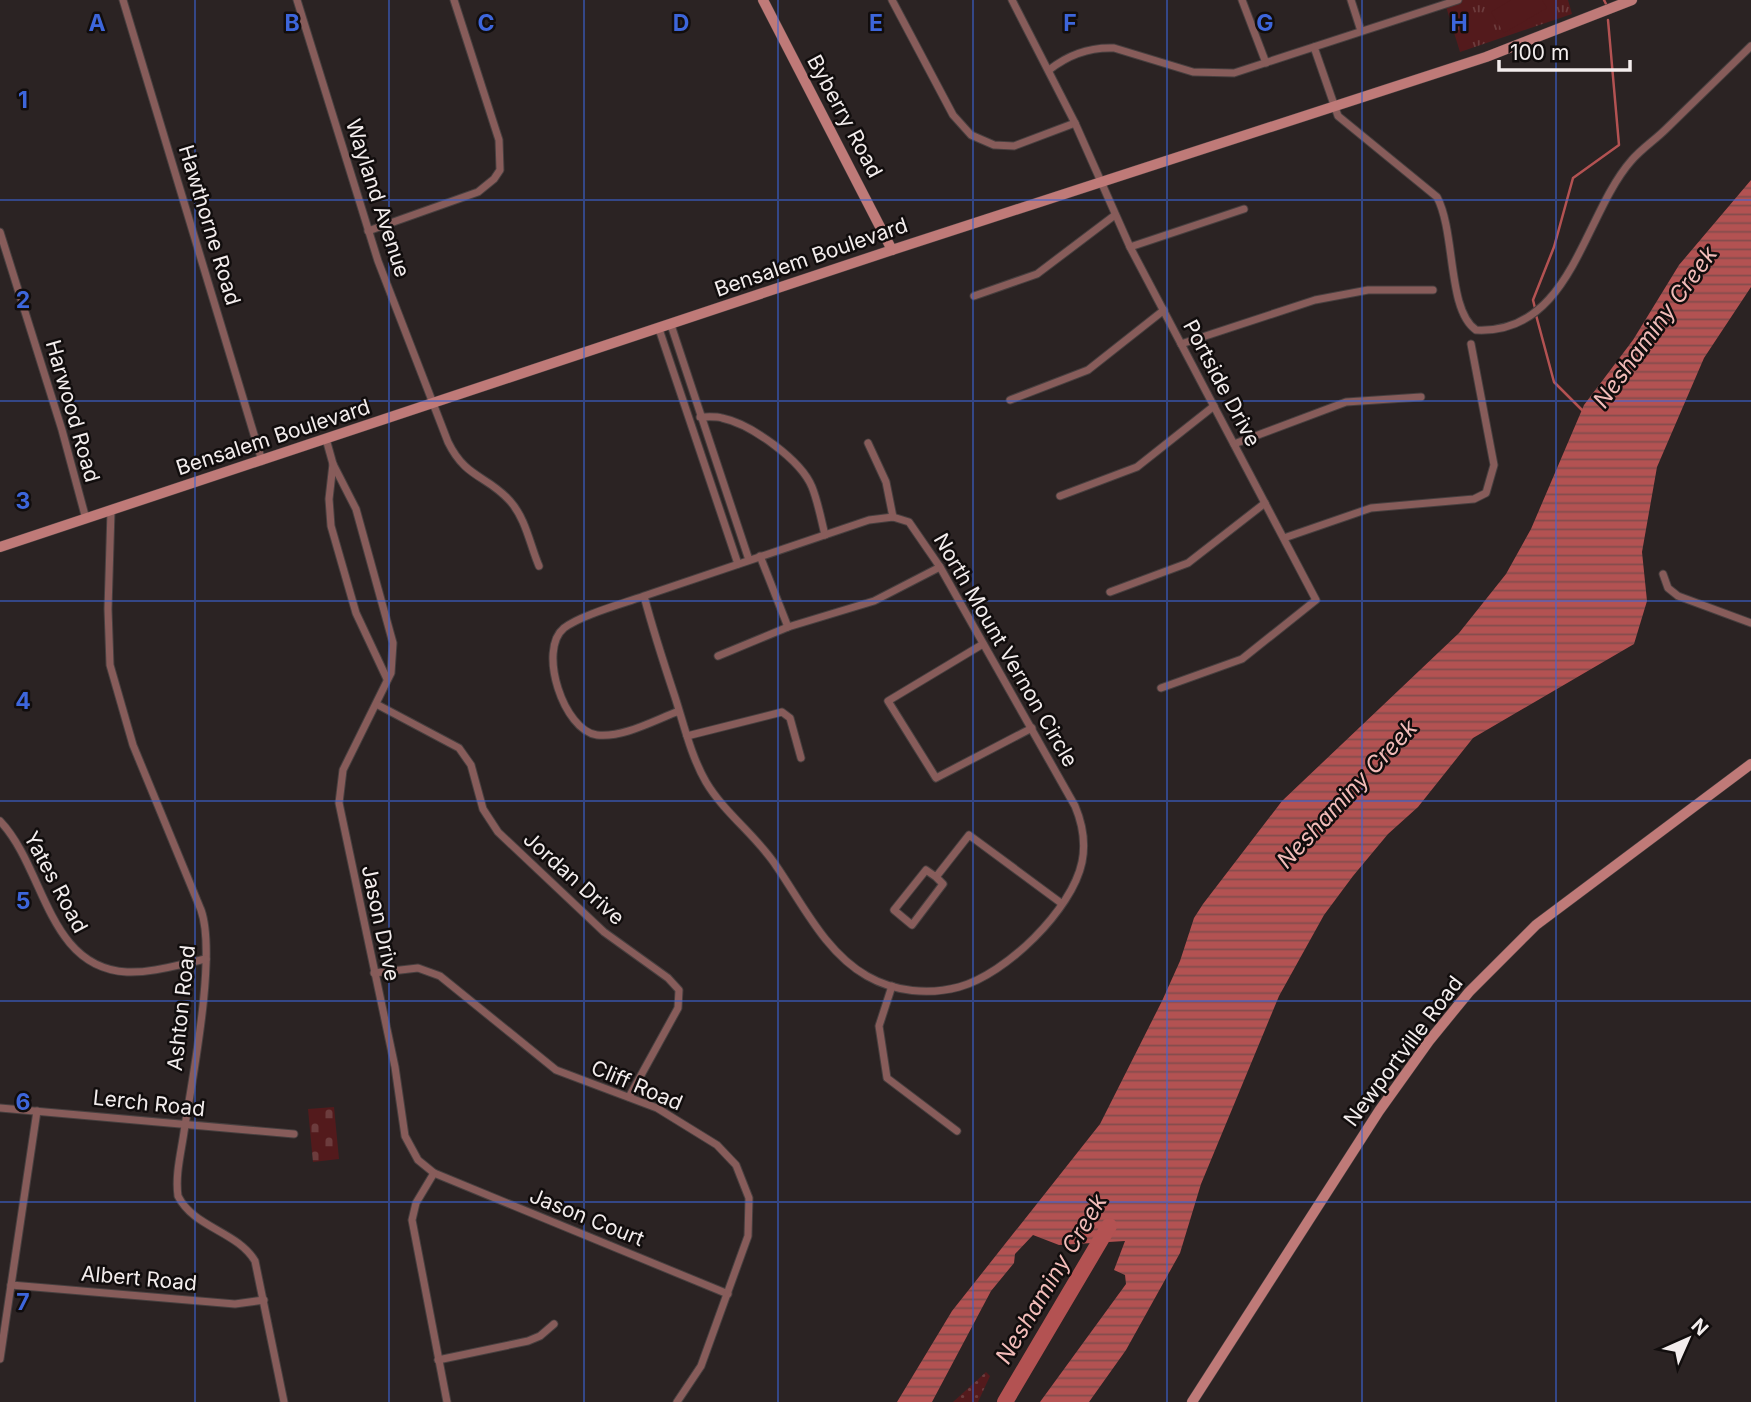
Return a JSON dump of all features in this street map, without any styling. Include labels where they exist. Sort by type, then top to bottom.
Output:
[{"type":"main road","name":"Byberry Road","points":[[763,0],[892,250]]},
{"type":"main road","name":"Bensalem Boulevard","points":[[0,547],[1100,181],[1486,57],[1632,0]]},
{"type":"main road","name":"Newportville Road","points":[[1192,1402],[1379,1111],[1429,1041],[1469,992],[1502,957],[1548,916],[1751,764]]},
{"type":"street","name":"Hawthorne Road","points":[[123,0],[262,461]]},
{"type":"street","name":"Wayland Avenue","points":[[297,0],[368,232],[461,465],[504,495],[519,512],[539,566]]},
{"type":"street","points":[[368,232],[478,192],[494,179],[500,170],[499,140],[454,0]]},
{"type":"street","points":[[892,0],[953,115],[971,135],[994,145],[1014,146],[1075,123]]},
{"type":"street","name":"Portside Drive","points":[[1012,0],[1075,123],[1130,247],[1316,600],[1242,659],[1161,688]]},
{"type":"street","points":[[1242,0],[1266,62]]},
{"type":"street","points":[[1351,0],[1361,31]]},
{"type":"street","points":[[1049,70],[1068,56],[1102,47],[1114,48],[1203,74],[1234,74],[1458,0]]},
{"type":"street","points":[[1314,47],[1338,116],[1437,197],[1446,214],[1459,303],[1468,324],[1476,330],[1489,331],[1542,306],[1569,275],[1630,162],[1751,46]]},
{"type":"street","points":[[1130,247],[1244,209]]},
{"type":"street","points":[[974,296],[1037,274],[1115,215]]},
{"type":"street","name":"Harwood Road","points":[[0,232],[62,430],[86,519]]},
{"type":"street","points":[[1181,344],[1315,300],[1368,290],[1433,290]]},
{"type":"street","points":[[1010,400],[1087,370],[1164,310]]},
{"type":"street","points":[[671,325],[750,560]]},
{"type":"street","points":[[659,329],[738,564]]},
{"type":"street","points":[[1284,538],[1371,508],[1474,499],[1486,493],[1494,465],[1471,344]]},
{"type":"street","points":[[1234,444],[1346,402],[1421,397]]},
{"type":"street","points":[[1060,496],[1137,467],[1214,406]]},
{"type":"street","points":[[700,417],[723,418],[774,444],[802,471],[812,487],[825,535]]},
{"type":"street","name":"Jason Drive","points":[[327,439],[333,464],[356,509],[376,588],[391,631],[392,666],[378,705],[343,770],[339,803],[395,1068],[405,1136],[418,1160],[434,1173]]},
{"type":"street","points":[[679,711],[611,734],[589,733],[573,721],[554,672],[551,651],[556,637],[565,627],[644,596],[869,520],[893,517],[886,482],[868,443]]},
{"type":"street","name":"Jason Drive","points":[[333,464],[329,499],[331,526],[356,613],[387,679]]},
{"type":"street","points":[[1110,592],[1188,563],[1265,503]]},
{"type":"street","name":"Ashton Road","points":[[111,511],[108,609],[110,665],[122,716],[204,918],[206,959],[178,1196],[192,1215],[238,1244],[251,1256],[264,1300],[284,1402]]},
{"type":"street","name":"North Mount Vernon Circle","points":[[644,596],[687,736],[706,781],[720,802],[771,857],[838,954],[866,976],[892,986],[928,992],[965,985],[1009,960],[1030,942],[1061,903],[1082,864],[1084,834],[1075,806],[940,567],[914,527],[893,517]]},
{"type":"street","points":[[760,556],[788,627]]},
{"type":"street","points":[[718,656],[788,627],[874,601],[940,567]]},
{"type":"street","points":[[1663,574],[1668,588],[1678,596],[1751,623]]},
{"type":"street","points":[[983,644],[888,701],[936,778],[1032,729]]},
{"type":"street","name":"Jordan Drive","points":[[378,705],[458,748],[471,765],[483,808],[498,832],[604,932],[668,978],[679,989],[678,1008],[629,1097]]},
{"type":"street","points":[[687,736],[782,712],[790,718],[801,758]]},
{"type":"street","name":"Yates Road","points":[[0,821],[27,860],[64,939],[82,957],[104,968],[129,972],[206,959]]},
{"type":"street","points":[[936,877],[970,835],[1061,903]]},
{"type":"street","points":[[926,870],[936,877],[943,884],[912,925],[894,911],[926,870]]},
{"type":"street","name":"Cliff Road","points":[[374,973],[408,968],[429,971],[452,985],[556,1070],[673,1116],[717,1145],[736,1165],[750,1198],[751,1220],[701,1366],[677,1402]]},
{"type":"street","points":[[892,986],[879,1026],[887,1077],[957,1131]]},
{"type":"street","name":"Lerch Road","points":[[0,1108],[294,1133]]},
{"type":"street","points":[[0,1359],[37,1111]]},
{"type":"street","points":[[434,1173],[416,1203],[412,1220],[447,1402]]},
{"type":"street","name":"Jason Court","points":[[434,1173],[727,1294]]},
{"type":"street","name":"Albert Road","points":[[11,1285],[235,1304],[264,1300]]},
{"type":"street","points":[[438,1360],[528,1341],[540,1336],[554,1324]]},
{"type":"green space","points":[[1444,0],[1568,0],[1572,14],[1460,52]]},
{"type":"green space","points":[[1511,0],[1542,0],[1547,8],[1504,33],[1491,12]]},
{"type":"green space","points":[[334,1107],[339,1159],[313,1162],[308,1109]]},
{"type":"green space","points":[[986,1372],[990,1376],[978,1402],[953,1402]]},
{"type":"water","points":[[1751,180],[1751,287],[1704,358],[1657,467],[1642,552],[1647,601],[1634,644],[1473,738],[1418,807],[1388,834],[1324,915],[1279,996],[1201,1184],[1180,1253],[1126,1350],[1089,1402],[1040,1402],[1126,1284],[1125,1275],[1114,1270],[1125,1241],[1059,1245],[1033,1235],[1015,1254],[1014,1263],[991,1291],[932,1402],[897,1402],[952,1311],[1100,1124],[1162,1001],[1180,961],[1194,918],[1203,904],[1282,801],[1459,633],[1506,574],[1531,529],[1584,405],[1633,340],[1679,265]]},
{"type":"waterway","points":[[1604,0],[1606,4]]},
{"type":"waterway","points":[[1535,308],[1533,300],[1554,247],[1573,178],[1619,145],[1608,20]]},
{"type":"waterway","points":[[1536,315],[1554,382],[1584,412]]},
{"type":"waterway","name":"Neshaminy Creek","points":[[1005,1402],[1109,1226]]}]
